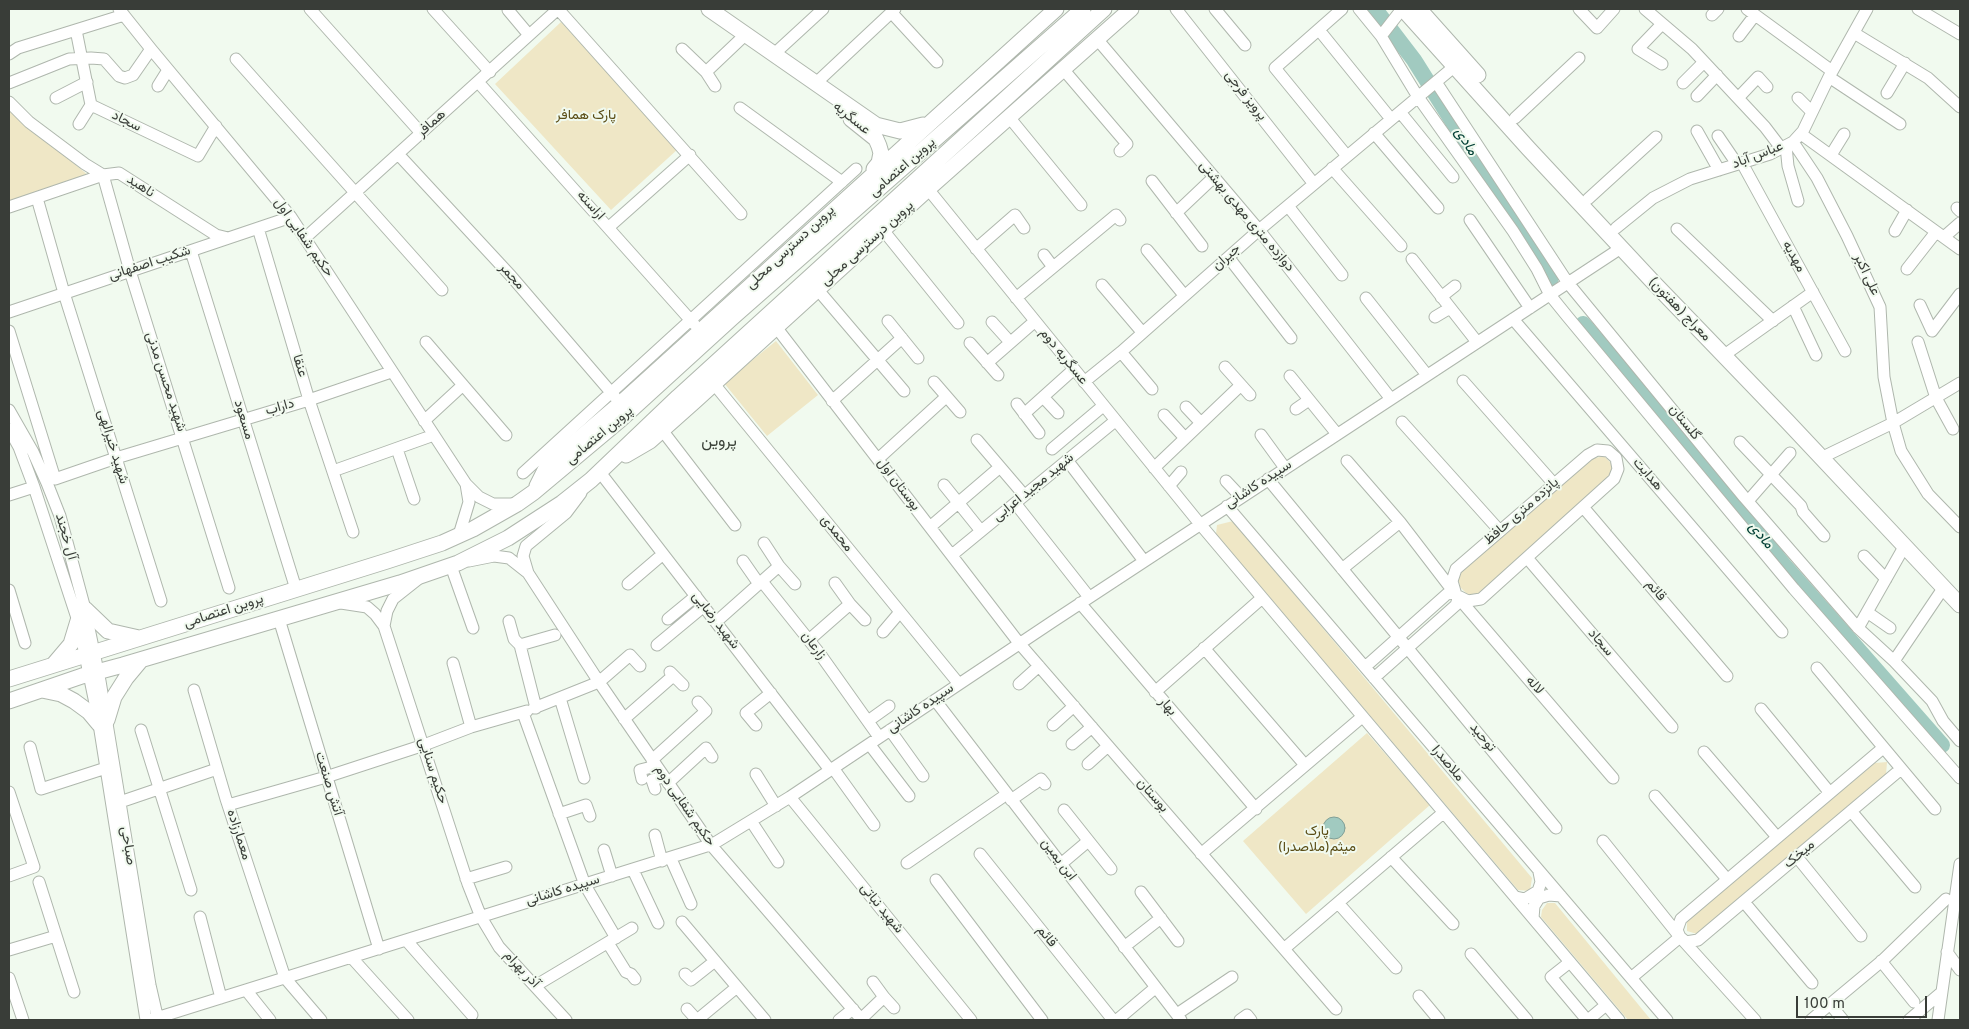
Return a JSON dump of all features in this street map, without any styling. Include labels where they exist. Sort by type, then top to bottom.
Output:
[{"type":"main road","name":"عسگریه","points":[[709,9],[773,55],[816,82],[822,95],[882,134],[900,132],[927,124]]},
{"type":"main road","name":"پروین دسترسی محلی","points":[[534,492],[547,466],[616,398],[860,175],[927,124],[1056,9]]},
{"type":"main road","points":[[1025,60],[1068,9]]},
{"type":"main road","name":"پروین اعتصامی","points":[[9,679],[387,562],[459,535],[517,504],[620,420],[733,317],[1083,9]]},
{"type":"main road","points":[[1039,68],[1104,9]]},
{"type":"main road","points":[[1039,68],[1125,9]]},
{"type":"main road","name":"پروین درسترسی محلی","points":[[595,476],[650,441],[928,189],[1131,9]]},
{"type":"main road","name":"معراج (هفتون)","points":[[1403,9],[1621,248],[1827,455],[1960,597]]},
{"type":"main road","name":"معراج (هفتون)","points":[[1419,9],[1588,199],[1730,351],[1904,547],[1944,587],[1960,597]]},
{"type":"main road","name":"پروین اعتصامی","points":[[9,701],[94,673],[426,574],[454,564],[508,538],[562,503],[595,476],[1039,68]]},
{"type":"main road","name":"عسگریه","points":[[860,175],[879,163],[882,134]]},
{"type":"main road","points":[[52,665],[71,644],[81,615],[108,632],[140,638]]},
{"type":"main road","points":[[41,690],[68,697],[103,722],[114,696],[141,660]]},
{"type":"street","points":[[310,9],[421,133]]},
{"type":"street","points":[[433,9],[490,72]]},
{"type":"street","points":[[558,9],[742,214]]},
{"type":"street","name":"همافر","points":[[305,238],[558,9]]},
{"type":"street","points":[[773,55],[823,9]]},
{"type":"street","name":"پرویز فرجی","points":[[1176,9],[1314,184]]},
{"type":"street","points":[[1215,9],[1245,45]]},
{"type":"street","points":[[1342,9],[1273,67],[1347,156]]},
{"type":"street","points":[[1359,9],[1381,36],[1418,96],[1513,231],[1537,269],[1550,295],[1794,589],[1960,778]]},
{"type":"street","points":[[1381,36],[1403,9]]},
{"type":"street","points":[[1579,9],[1597,28],[1614,9]]},
{"type":"street","points":[[1645,9],[1704,62],[1765,127],[1790,143],[1831,155],[1960,249]]},
{"type":"street","points":[[1798,201],[1788,166],[1790,143],[1812,112],[1867,9]]},
{"type":"street","points":[[1918,9],[1960,34]]},
{"type":"street","points":[[508,10],[529,35]]},
{"type":"street","points":[[816,82],[893,10],[937,62]]},
{"type":"street","points":[[12,47],[76,30],[122,12]]},
{"type":"street","name":"حکیم شفایی اول","points":[[122,12],[151,50],[291,217],[466,484]]},
{"type":"street","points":[[1740,36],[1751,12],[1900,124]]},
{"type":"street","points":[[1662,24],[1638,49],[1662,64]]},
{"type":"street","points":[[76,30],[91,105],[79,124]]},
{"type":"street","points":[[1319,30],[1395,116],[1453,177]]},
{"type":"street","points":[[1854,33],[1928,78],[1960,107]]},
{"type":"street","points":[[706,72],[745,35]]},
{"type":"street","name":"دوازده متری مهدی بهشتی","points":[[1097,39],[1260,230],[1391,399]]},
{"type":"street","points":[[682,49],[706,72],[715,86]]},
{"type":"street","points":[[9,83],[69,59],[82,58],[104,59],[119,76],[125,78],[133,75],[151,50]]},
{"type":"street","points":[[1515,118],[1579,58]]},
{"type":"street","points":[[236,59],[442,290]]},
{"type":"street","points":[[1683,83],[1704,62]]},
{"type":"street","points":[[1887,93],[1905,63]]},
{"type":"street","name":"جیران","points":[[1084,382],[1332,168],[1455,66]]},
{"type":"street","points":[[1063,69],[1127,144],[1120,151]]},
{"type":"street","points":[[158,86],[168,70]]},
{"type":"street","points":[[1697,96],[1717,75]]},
{"type":"street","points":[[1738,98],[1758,77],[1767,87]]},
{"type":"street","points":[[56,98],[87,82]]},
{"type":"street","name":"اراسته","points":[[478,82],[609,227],[695,326]]},
{"type":"street","name":"گلستان","points":[[1436,82],[1568,283],[1748,501],[1858,628],[1894,661],[1932,701],[1943,721],[1960,741]]},
{"type":"street","points":[[1798,98],[1812,112]]},
{"type":"street","name":"ناهید","points":[[9,102],[29,122],[84,164],[103,176],[119,173],[216,234],[228,238]]},
{"type":"street","name":"سجاد","points":[[91,105],[198,156],[216,126]]},
{"type":"street","points":[[740,108],[842,182]]},
{"type":"street","points":[[1009,117],[1081,205]]},
{"type":"street","points":[[1697,131],[1719,170]]},
{"type":"street","points":[[1374,133],[1438,208]]},
{"type":"street","points":[[1831,155],[1844,134]]},
{"type":"street","points":[[1718,136],[1740,164]]},
{"type":"street","points":[[1588,199],[1656,137]]},
{"type":"street","name":"عباس آباد","points":[[1616,228],[1653,198],[1690,179],[1770,154],[1790,143]]},
{"type":"street","name":"علی اکبر","points":[[1790,143],[1817,178],[1847,236],[1880,307],[1884,377],[1893,423],[1901,451],[1928,494],[1960,527]]},
{"type":"street","name":"مجمر","points":[[398,154],[511,276],[616,398]]},
{"type":"street","points":[[609,227],[690,155]]},
{"type":"street","name":"مهدیه","points":[[1740,164],[1845,351]]},
{"type":"street","points":[[1332,168],[1400,246]]},
{"type":"street","points":[[695,326],[842,182],[860,175]]},
{"type":"street","points":[[9,207],[103,176]]},
{"type":"street","name":"شهید محسن مدنی","points":[[103,176],[130,271],[229,588]]},
{"type":"street","points":[[1176,213],[1214,177]]},
{"type":"street","points":[[1152,182],[1202,246]]},
{"type":"street","name":"عسگریه دوم","points":[[928,189],[1034,322],[1200,524]]},
{"type":"street","name":"شهید خیرالهی","points":[[37,198],[64,293],[161,601]]},
{"type":"street","points":[[1288,206],[1342,275]]},
{"type":"street","points":[[1895,231],[1907,210]]},
{"type":"street","points":[[1016,298],[1116,214],[1120,220]]},
{"type":"street","points":[[976,249],[1015,215],[1024,228]]},
{"type":"street","name":"شکیب اصفهانی","points":[[9,312],[291,217]]},
{"type":"street","points":[[1470,220],[1530,308]]},
{"type":"street","points":[[1907,269],[1940,234],[1960,223]]},
{"type":"street","name":"عنقا","points":[[258,228],[309,400],[353,532]]},
{"type":"street","points":[[1677,229],[1772,321]]},
{"type":"street","points":[[883,230],[958,323]]},
{"type":"street","name":"سپیده کاشانی","points":[[155,1019],[711,845],[790,797],[1084,600],[1621,248]]},
{"type":"street","points":[[1147,250],[1184,295]]},
{"type":"street","name":"مسعود","points":[[191,251],[296,589]]},
{"type":"street","points":[[1044,255],[1054,267]]},
{"type":"street","points":[[1228,258],[1291,338]]},
{"type":"street","points":[[1412,259],[1477,342]]},
{"type":"street","points":[[1102,285],[1142,332]]},
{"type":"street","points":[[1441,296],[1455,286]]},
{"type":"street","points":[[818,290],[904,391]]},
{"type":"street","points":[[1730,351],[1813,292]]},
{"type":"street","points":[[1920,305],[1932,331],[1960,294]]},
{"type":"street","points":[[1366,298],[1427,375]]},
{"type":"street","points":[[1793,306],[1816,355]]},
{"type":"street","points":[[1436,317],[1450,308]]},
{"type":"street","name":"هدایت","points":[[1513,319],[1782,632]]},
{"type":"street","points":[[888,321],[918,358]]},
{"type":"street","points":[[992,322],[1010,342]]},
{"type":"street","points":[[987,363],[1034,322]]},
{"type":"street","name":"بوستان اول","points":[[776,328],[1019,644]]},
{"type":"street","name":"داراب","points":[[9,331],[55,479],[116,458],[309,400],[391,372]]},
{"type":"street","points":[[832,401],[902,338]]},
{"type":"street","points":[[426,342],[506,435]]},
{"type":"street","points":[[1918,342],[1936,398],[1954,429]]},
{"type":"street","points":[[970,343],[998,374]]},
{"type":"street","points":[[1121,352],[1152,389]]},
{"type":"street","points":[[1225,367],[1250,395]]},
{"type":"street","points":[[1024,414],[1074,370]]},
{"type":"street","points":[[1290,376],[1337,434]]},
{"type":"street","points":[[1463,381],[1554,484]]},
{"type":"street","points":[[934,382],[960,412]]},
{"type":"street","points":[[1827,455],[1893,423],[1960,383]]},
{"type":"street","name":"محمدی","points":[[714,384],[959,684]]},
{"type":"street","points":[[424,421],[463,385]]},
{"type":"street","points":[[1154,468],[1241,385]]},
{"type":"street","points":[[878,459],[946,397]]},
{"type":"street","points":[[1044,397],[1058,413]]},
{"type":"street","points":[[524,473],[616,398]]},
{"type":"street","points":[[1296,409],[1309,400]]},
{"type":"street","points":[[1017,404],[1039,433]]},
{"type":"street","points":[[1052,449],[1103,406]]},
{"type":"street","points":[[1186,407],[1201,423]]},
{"type":"street","name":"آل خجند","points":[[9,410],[33,452],[57,508],[94,673]]},
{"type":"street","points":[[1164,415],[1185,438]]},
{"type":"street","name":"شهید مجید اعرابی","points":[[952,555],[1115,421]]},
{"type":"street","points":[[1402,422],[1499,530]]},
{"type":"street","name":"آل خجند","points":[[9,429],[19,447],[81,615]]},
{"type":"street","points":[[662,430],[735,524]]},
{"type":"street","points":[[1261,434],[1284,468]]},
{"type":"street","points":[[333,471],[434,435]]},
{"type":"street","name":"بهار","points":[[977,440],[1000,466],[1084,600],[1154,692],[1256,809]]},
{"type":"street","points":[[1740,442],[1801,506],[1803,512],[1824,536]]},
{"type":"street","points":[[1451,594],[1468,601],[1475,601],[1487,595],[1614,479],[1617,474],[1618,464],[1612,454],[1622,446]]},
{"type":"street","points":[[397,449],[414,499]]},
{"type":"street","name":"پانزده متری حافظ","points":[[1451,594],[1452,581],[1456,569],[1499,530],[1588,455],[1597,450],[1603,450],[1612,454]]},
{"type":"street","points":[[1748,501],[1790,453]]},
{"type":"street","points":[[1068,460],[1144,561]]},
{"type":"street","name":"لاله","points":[[1347,461],[1400,522],[1451,594],[1613,778]]},
{"type":"street","points":[[930,527],[1000,466]]},
{"type":"street","points":[[1169,486],[1181,472]]},
{"type":"street","points":[[528,573],[523,556],[526,546],[566,513],[595,476]]},
{"type":"street","name":"شهید رضایی","points":[[595,476],[663,554],[874,825]]},
{"type":"street","name":"توحید","points":[[1268,479],[1556,828]]},
{"type":"street","points":[[1226,481],[1241,497]]},
{"type":"street","points":[[466,484],[479,497],[493,504],[517,504]]},
{"type":"street","points":[[459,535],[469,502],[466,484]]},
{"type":"street","points":[[944,485],[981,531]]},
{"type":"street","points":[[9,496],[34,487]]},
{"type":"street","name":"ملاصدرا","points":[[1227,506],[1667,1020]]},
{"type":"street","name":"قائم","points":[[1583,507],[1727,676]]},
{"type":"street","points":[[1342,569],[1400,522]]},
{"type":"street","points":[[1200,524],[1619,1020]]},
{"type":"street","points":[[764,543],[779,566],[796,584]]},
{"type":"street","points":[[1858,628],[1904,547]]},
{"type":"street","points":[[628,584],[663,554]]},
{"type":"street","points":[[473,628],[454,564],[494,556],[513,560],[528,573]]},
{"type":"street","points":[[1864,556],[1886,579]]},
{"type":"street","name":"سجاد","points":[[1528,559],[1672,727]]},
{"type":"street","name":"زارعان","points":[[743,561],[759,584],[764,584],[809,640],[868,721],[874,741],[909,796]]},
{"type":"street","points":[[716,622],[779,566]]},
{"type":"street","name":"حکیم شفایی دوم","points":[[528,573],[599,682],[711,845],[862,1020]]},
{"type":"street","points":[[384,626],[387,611],[393,599],[426,574]]},
{"type":"street","points":[[835,583],[850,604],[865,620]]},
{"type":"street","points":[[1894,661],[1944,587]]},
{"type":"street","points":[[9,590],[25,643]]},
{"type":"street","points":[[1365,667],[1419,619],[1451,594]]},
{"type":"street","points":[[1374,678],[1455,607],[1458,601],[1451,594]]},
{"type":"street","points":[[668,619],[696,596]]},
{"type":"street","points":[[1154,692],[1262,598]]},
{"type":"street","points":[[334,602],[367,607],[376,614],[384,626]]},
{"type":"street","points":[[809,640],[850,604]]},
{"type":"street","points":[[658,644],[704,606]]},
{"type":"street","points":[[883,632],[900,612]]},
{"type":"street","points":[[1867,612],[1890,628]]},
{"type":"street","name":"آتش صنعت","points":[[279,619],[379,949]]},
{"type":"street","points":[[1419,619],[1429,630]]},
{"type":"street","points":[[509,621],[514,639],[520,645],[530,710],[560,814],[585,884],[626,972],[635,979]]},
{"type":"street","name":"حکیم سنایی","points":[[384,626],[466,879],[481,917]]},
{"type":"street","points":[[520,645],[555,636]]},
{"type":"street","name":"بوستان","points":[[1019,644],[1336,1009]]},
{"type":"street","points":[[1204,648],[1304,765]]},
{"type":"street","points":[[228,805],[326,777],[424,745],[471,727],[530,710],[599,682],[630,655],[640,666]]},
{"type":"street","points":[[453,663],[471,727]]},
{"type":"street","points":[[1019,684],[1039,666]]},
{"type":"street","points":[[1817,668],[1935,809]]},
{"type":"street","name":"صباحی","points":[[94,673],[120,802],[155,1019]]},
{"type":"street","points":[[624,719],[671,674],[682,685]]},
{"type":"street","name":"معمارزاده","points":[[194,690],[228,805],[285,978]]},
{"type":"street","points":[[756,725],[746,713],[771,693]]},
{"type":"street","points":[[560,698],[584,778]]},
{"type":"street","name":"ابن یمین","points":[[935,700],[1179,1017]]},
{"type":"street","points":[[642,779],[640,770],[654,763],[706,711],[698,702]]},
{"type":"street","points":[[868,721],[889,706]]},
{"type":"street","points":[[1053,725],[1074,706]]},
{"type":"street","points":[[1761,709],[1830,792]]},
{"type":"street","points":[[1202,854],[1362,716]]},
{"type":"street","name":"صباحی","points":[[103,722],[106,768],[146,1020]]},
{"type":"street","points":[[1072,744],[1092,727]]},
{"type":"street","points":[[140,730],[192,890]]},
{"type":"street","points":[[890,730],[923,776]]},
{"type":"street","points":[[1088,764],[1108,746]]},
{"type":"street","points":[[30,747],[41,788],[106,768]]},
{"type":"street","points":[[655,789],[652,780],[666,780],[706,748],[712,757]]},
{"type":"street","name":"میخک","points":[[1883,748],[1681,919],[1677,930],[1680,937],[1690,942],[1698,940],[1901,769]]},
{"type":"street","points":[[1704,752],[1777,837]]},
{"type":"street","points":[[120,802],[217,769]]},
{"type":"street","points":[[756,774],[776,806]]},
{"type":"street","points":[[907,863],[1009,797],[1042,779],[1045,784]]},
{"type":"street","points":[[9,792],[34,868],[9,876]]},
{"type":"street","points":[[1655,796],[1727,879]]},
{"type":"street","name":"شهید نباتی","points":[[790,797],[971,1020]]},
{"type":"street","points":[[560,814],[586,805],[590,816]]},
{"type":"street","points":[[1064,810],[1111,869]]},
{"type":"street","points":[[1851,811],[1915,887]]},
{"type":"street","points":[[1285,948],[1444,813]]},
{"type":"street","points":[[751,821],[778,862]]},
{"type":"street","points":[[655,835],[691,904]]},
{"type":"street","points":[[1603,841],[1680,937],[1756,1020]]},
{"type":"street","points":[[1060,864],[1088,842]]},
{"type":"street","points":[[604,850],[612,876]]},
{"type":"street","name":"قائم","points":[[980,854],[1113,1020]]},
{"type":"street","points":[[1797,857],[1861,936]]},
{"type":"street","points":[[1391,858],[1453,924]]},
{"type":"street","points":[[1938,1020],[1960,864]]},
{"type":"street","points":[[466,879],[506,867]]},
{"type":"street","points":[[633,870],[658,923]]},
{"type":"street","points":[[1516,897],[1526,899],[1538,891],[1541,882],[1539,872]]},
{"type":"street","points":[[936,880],[1042,1020]]},
{"type":"street","points":[[39,882],[74,992]]},
{"type":"street","points":[[1141,892],[1178,941]]},
{"type":"street","points":[[1533,918],[1534,906],[1539,898],[1549,894],[1561,896]]},
{"type":"street","points":[[1811,1020],[1881,961],[1946,899]]},
{"type":"street","points":[[1744,902],[1812,984]]},
{"type":"street","points":[[1338,903],[1396,968]]},
{"type":"street","points":[[200,917],[222,998]]},
{"type":"street","name":"آذر بهرام","points":[[481,917],[499,947],[535,986],[561,1019]]},
{"type":"street","points":[[1124,946],[1161,918]]},
{"type":"street","points":[[682,922],[765,1020]]},
{"type":"street","points":[[535,986],[632,928]]},
{"type":"street","points":[[9,950],[56,936]]},
{"type":"street","points":[[1631,978],[1680,937]]},
{"type":"street","points":[[406,940],[472,1015]]},
{"type":"street","points":[[1947,952],[1960,970]]},
{"type":"street","points":[[1471,954],[1527,1020]]},
{"type":"street","points":[[352,958],[408,1020]]},
{"type":"street","points":[[685,974],[691,980],[715,961]]},
{"type":"street","points":[[1881,961],[1914,1002]]},
{"type":"street","points":[[1570,962],[1551,977],[1588,1020],[1606,1005]]},
{"type":"street","points":[[1179,1017],[1232,977]]},
{"type":"street","points":[[9,978],[23,1020]]},
{"type":"street","points":[[285,978],[321,1020]]},
{"type":"street","points":[[873,982],[894,1008]]},
{"type":"street","points":[[688,1009],[697,1020],[737,987]]},
{"type":"street","points":[[1117,1020],[1155,988]]},
{"type":"street","points":[[246,990],[270,1020]]},
{"type":"street","points":[[1908,1020],[1942,992]]},
{"type":"street","points":[[1419,996],[1439,1020]]},
{"type":"street","points":[[862,1020],[884,997]]},
{"type":"street","points":[[1830,1004],[1843,1020]]},
{"type":"street","points":[[839,1020],[853,1009]]},
{"type":"street","points":[[1240,1020],[1247,1015],[1251,1020]]},
{"type":"green space","name":"پارک همافر","points":[[561,22],[678,149],[611,210],[495,84]]},
{"type":"green space","points":[[9,109],[89,176],[9,203]]},
{"type":"green space","points":[[776,341],[818,395],[767,436],[724,383]]},
{"type":"green space","points":[[1604,456],[1613,465],[1614,475],[1483,592],[1472,596],[1460,587],[1458,576],[1461,569],[1591,459]]},
{"type":"green space","points":[[1233,521],[1532,878],[1530,891],[1518,890],[1216,534],[1217,525]]},
{"type":"green space","name":"پارک میثم(ملاصدرا)","points":[[1367,733],[1430,805],[1306,914],[1243,841]]},
{"type":"green space","points":[[1887,762],[1886,775],[1697,934],[1687,931],[1687,920],[1875,763]]},
{"type":"green space","points":[[1547,903],[1555,903],[1651,1020],[1628,1020],[1541,917],[1542,910]]},
{"type":"water","points":[[1334,817],[1344,824],[1345,828],[1338,838],[1334,839],[1324,832],[1323,828],[1330,818]]},
{"type":"waterway","name":"مادی","points":[[1375,9],[1414,60],[1551,278]]},
{"type":"waterway","name":"مادی","points":[[1583,324],[1693,453],[1783,564],[1942,745]]},
{"type":"district","name":"پروین","points":[[719,443]]}]
